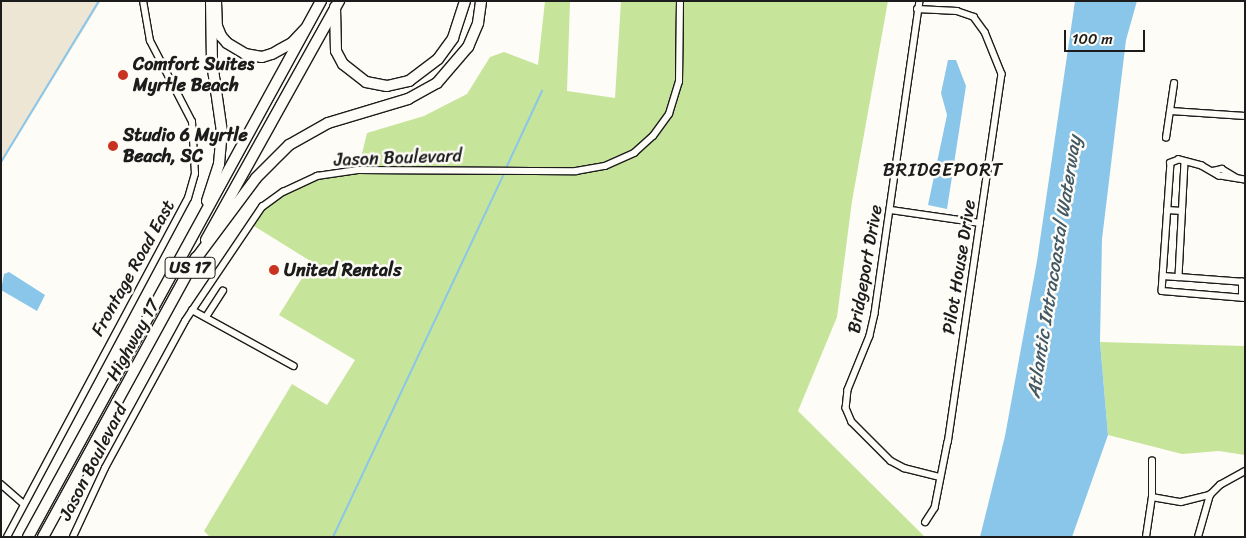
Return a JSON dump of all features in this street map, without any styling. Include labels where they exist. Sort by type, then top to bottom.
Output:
[{"type":"highway","points":[[200,225],[219,164],[222,132],[212,63],[211,1]]},
{"type":"highway","points":[[216,1],[217,26],[221,36],[227,43],[245,54],[262,57],[272,54],[292,42],[305,29]]},
{"type":"highway","name":"Highway 17","points":[[28,537],[321,1]]},
{"type":"highway","points":[[337,4],[336,51],[343,64],[366,82],[387,86],[409,81],[438,59],[453,38],[465,1]]},
{"type":"highway","points":[[192,264],[256,178],[288,145],[328,123],[408,99],[437,83],[468,47],[478,23],[481,1]]},
{"type":"highway","name":"Highway 17","points":[[44,537],[192,264],[337,4]]},
{"type":"street","name":"Frontage Road East","points":[[7,537],[188,198],[195,174],[192,122],[150,41],[143,1]]},
{"type":"street","name":"Jason Boulevard","points":[[73,537],[105,468],[192,310],[262,207],[283,192],[317,176],[358,170],[576,171],[605,166],[634,153],[653,136],[669,114],[679,82],[680,1]]},
{"type":"street","name":"Bridgeport Drive","points":[[914,1],[917,9]]},
{"type":"street","name":"Bridgeport Drive","points":[[920,1],[917,9],[891,210],[870,336],[848,390],[846,408],[852,422],[892,461],[904,468],[940,477]]},
{"type":"street","name":"Pilot House Drive","points":[[917,9],[957,11],[974,17],[985,32],[1000,62],[1002,92],[935,508],[926,522]]},
{"type":"street","points":[[1166,138],[1174,84]]},
{"type":"street","points":[[1171,111],[1245,116]]},
{"type":"street","points":[[1163,276],[1244,282],[1243,298],[1164,292],[1163,276],[1171,163],[1174,160],[1185,162],[1213,171],[1219,176],[1245,180]]},
{"type":"street","points":[[1179,277],[1185,162]]},
{"type":"street","points":[[891,210],[980,223]]},
{"type":"street","points":[[1167,210],[1182,211]]},
{"type":"street","points":[[206,317],[223,292]]},
{"type":"street","points":[[192,310],[294,366]]},
{"type":"street","points":[[1146,537],[1152,497],[1152,461]]},
{"type":"street","points":[[1198,537],[1210,495],[1220,485],[1245,470]]},
{"type":"street","points":[[1,484],[24,504]]},
{"type":"street","points":[[1152,497],[1181,502],[1210,495]]},
{"type":"shaded area","points":[[1,1],[101,1],[1,164]]},
{"type":"green space","points":[[545,1],[570,1],[567,91],[615,98],[621,1],[888,1],[852,201],[837,317],[798,411],[925,537],[210,537],[204,531],[292,384],[327,405],[355,360],[279,315],[312,262],[249,223],[262,207],[283,192],[317,176],[358,170],[367,133],[424,116],[467,94],[490,57],[504,52],[538,65]]},
{"type":"green space","points":[[1100,342],[1245,346],[1245,455],[1219,451],[1182,454],[1108,435]]},
{"type":"water","name":"Atlantic Intracoastal Waterway","points":[[1075,1],[1137,1],[1126,40],[1102,239],[1100,342],[1108,435],[1072,537],[980,537],[1005,436],[1037,261]]},
{"type":"water","points":[[948,60],[956,60],[966,86],[947,209],[928,205],[947,115],[941,93]]},
{"type":"water","points":[[9,272],[45,295],[37,311],[1,290],[4,274]]},
{"type":"waterway","points":[[1,162],[99,1]]},
{"type":"waterway","points":[[507,166],[542,91]]},
{"type":"waterway","points":[[333,537],[503,175]]},
{"type":"place","name":"Comfort Suites Myrtle Beach","points":[[123,75]]},
{"type":"place","name":"Studio 6 Myrtle Beach, SC","points":[[113,146]]},
{"type":"place","name":"United Rentals","points":[[274,270]]},
{"type":"district","name":"BRIDGEPORT","points":[[943,170]]}]
